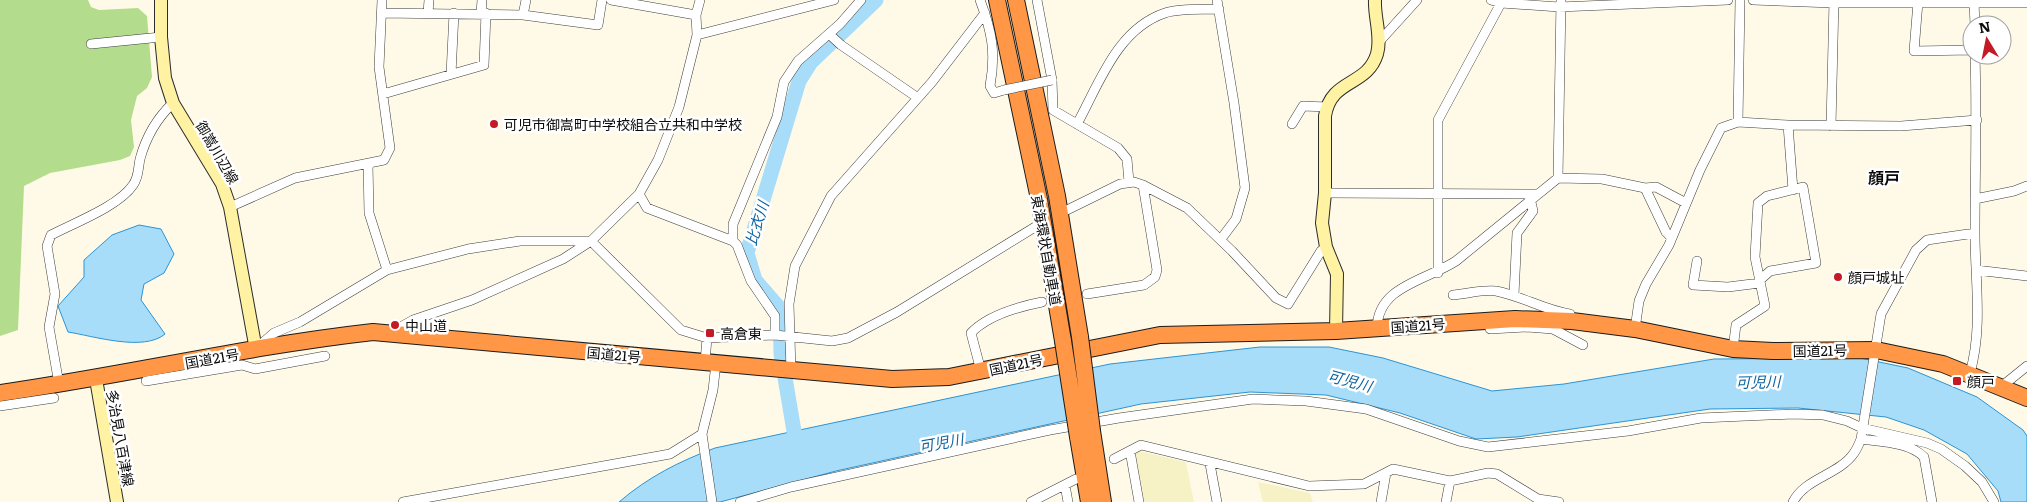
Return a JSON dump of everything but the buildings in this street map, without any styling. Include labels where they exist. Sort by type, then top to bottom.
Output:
[{"type":"highway","name":"東海環状自動車道","points":[[997,0],[1039,199],[1063,341],[1103,502]]},
{"type":"highway","name":"東海環状自動車道","points":[[1016,0],[1057,196],[1080,338],[1089,502]]},
{"type":"highway","name":"国道21号","points":[[0,393],[57,391],[96,379],[325,338],[374,332],[892,379],[949,377],[1116,342],[1160,335],[1336,331],[1515,319],[1553,324],[1572,321],[1635,329],[1733,349],[1917,357],[1970,373],[2027,398]]},
{"type":"main road","name":"御嵩川辺線","points":[[161,0],[161,37],[165,78],[173,103],[222,184],[230,207],[256,350]]},
{"type":"main road","points":[[1336,331],[1337,274],[1326,247],[1322,223],[1325,193],[1324,134],[1327,107],[1334,92],[1369,71],[1378,52],[1374,0]]},
{"type":"main road","name":"多治見八百津線","points":[[96,379],[117,502]]},
{"type":"street","points":[[230,207],[294,178],[384,160],[390,148],[379,66],[382,0]]},
{"type":"street","points":[[428,13],[429,0]]},
{"type":"street","points":[[383,94],[484,65],[482,0]]},
{"type":"street","points":[[523,15],[526,0]]},
{"type":"street","points":[[381,13],[523,15],[598,25],[602,0]]},
{"type":"street","points":[[611,0],[696,15]]},
{"type":"street","points":[[395,334],[398,329],[413,320],[472,300],[563,259],[591,240],[639,194],[658,160],[680,107],[697,35],[696,15],[700,0]]},
{"type":"street","points":[[697,35],[834,0]]},
{"type":"street","points":[[733,241],[733,224],[777,117],[784,82],[798,61],[829,34],[861,0]]},
{"type":"street","points":[[980,0],[992,35],[994,63],[990,86],[994,93],[1052,80]]},
{"type":"street","points":[[1037,0],[1052,80],[1053,110],[1118,148],[1127,159],[1129,182]]},
{"type":"street","points":[[1378,43],[1418,0]]},
{"type":"street","points":[[1491,0],[1501,3],[1728,0]]},
{"type":"street","points":[[1738,122],[1740,0]]},
{"type":"street","points":[[1753,0],[2027,3]]},
{"type":"street","points":[[1832,126],[1834,1]]},
{"type":"street","points":[[1918,2],[1914,51],[1962,50]]},
{"type":"street","points":[[1974,2],[1975,15]]},
{"type":"street","points":[[1438,273],[1438,120],[1501,3]]},
{"type":"street","points":[[1558,178],[1560,3]]},
{"type":"street","points":[[1078,124],[1122,42],[1146,23],[1166,13],[1218,4],[1245,188],[1236,219],[1221,240]]},
{"type":"street","points":[[452,74],[454,13]]},
{"type":"street","points":[[784,370],[790,336],[789,304],[795,266],[831,196],[918,98],[985,13]]},
{"type":"street","points":[[829,34],[841,45],[918,98]]},
{"type":"street","points":[[91,44],[161,37]]},
{"type":"street","points":[[1970,373],[1979,313],[1975,233],[1976,65]]},
{"type":"street","points":[[0,406],[57,391],[48,327],[55,294],[47,246],[51,235],[105,207],[133,186],[138,176],[140,160],[148,134],[173,103]]},
{"type":"street","points":[[1292,124],[1302,106],[1327,107]]},
{"type":"street","points":[[1635,329],[1639,301],[1646,284],[1672,238],[1716,135],[1728,124],[1738,122],[1788,125],[1901,126],[1977,120]]},
{"type":"street","points":[[1788,125],[1793,190]]},
{"type":"street","points":[[368,164],[369,213],[387,270]]},
{"type":"street","points":[[1377,328],[1377,319],[1383,304],[1392,294],[1438,273],[1456,262],[1558,178],[1610,180],[1645,188],[1656,187],[1686,203]]},
{"type":"street","points":[[1067,210],[1120,184],[1129,182],[1143,186],[1187,208],[1221,240],[1276,298],[1288,304],[1321,251],[1326,247]]},
{"type":"street","points":[[1087,294],[1144,285],[1155,277],[1157,270],[1143,186]]},
{"type":"street","points":[[1975,199],[2014,191],[2027,186]]},
{"type":"street","points":[[1697,261],[1693,285],[1728,288],[1760,282],[1770,271],[1816,263],[1802,187],[1767,196],[1758,203],[1754,257],[1760,282],[1765,306],[1736,325],[1733,349]]},
{"type":"street","points":[[1645,188],[1666,232],[1672,238]]},
{"type":"street","points":[[1325,193],[1538,194]]},
{"type":"street","points":[[639,194],[647,208],[733,241],[737,245],[751,281],[775,316],[775,335]]},
{"type":"street","points":[[1514,295],[1517,233],[1532,211],[1530,202]]},
{"type":"street","points":[[256,350],[274,333],[300,322],[387,270],[468,249],[520,241],[591,240],[681,330],[707,338],[775,335],[818,341],[848,338],[897,312],[1035,227]]},
{"type":"street","points":[[1793,502],[1805,488],[1835,470],[1854,454],[1861,439],[1881,314],[1916,250],[1927,240],[1975,233]]},
{"type":"street","points":[[1976,270],[2027,276]]},
{"type":"street","points":[[1453,295],[1496,291],[1514,295],[1557,312],[1571,314],[1572,321]]},
{"type":"street","points":[[980,371],[971,333],[980,324],[1022,306],[1042,302]]},
{"type":"street","points":[[1490,329],[1553,324],[1583,345]]},
{"type":"street","points":[[707,338],[713,390],[702,434],[712,502]]},
{"type":"street","points":[[146,381],[242,365],[255,370],[325,356]]},
{"type":"street","points":[[2005,389],[2027,366]]},
{"type":"street","points":[[740,502],[791,486],[1050,430],[1253,399],[1306,401],[1366,409],[1459,441],[1488,447],[1628,431],[1700,418],[1743,415],[1823,415],[1847,421],[1862,428],[1927,443],[1940,449],[1965,466],[1982,482],[1994,502]]},
{"type":"street","points":[[402,502],[670,454],[702,434]]},
{"type":"street","points":[[1861,439],[1906,446],[1920,453],[1924,458],[1932,502]]},
{"type":"street","points":[[1114,459],[1141,445],[1210,464],[1309,486],[1364,484],[1393,469],[1450,481],[1488,473],[1497,474],[1538,499],[1559,502]]},
{"type":"street","points":[[1130,451],[1139,502]]},
{"type":"street","points":[[1210,464],[1217,502]]},
{"type":"street","points":[[1380,502],[1386,473]]},
{"type":"street","points":[[1031,502],[1076,479]]},
{"type":"street","points":[[1446,502],[1450,481]]},
{"type":"street","points":[[1065,485],[1068,502]]},
{"type":"shaded area","points":[[1139,451],[1186,462],[1194,502],[1144,502],[1135,454]]},
{"type":"shaded area","points":[[1258,482],[1310,493],[1313,502],[1263,502]]},
{"type":"green space","points":[[0,0],[88,0],[91,7],[99,10],[138,8],[147,16],[152,77],[147,88],[137,96],[131,120],[134,147],[130,156],[120,160],[50,173],[24,186],[18,330],[0,336]]},
{"type":"water","points":[[139,225],[161,229],[174,254],[164,273],[144,284],[141,300],[165,334],[144,342],[132,342],[68,332],[58,306],[84,277],[84,260],[112,235]]},
{"type":"water","name":"可児川","points":[[1260,347],[1329,347],[1383,358],[1492,391],[1564,384],[1714,359],[1860,358],[1908,368],[1977,397],[2023,430],[2027,436],[2027,502],[2001,502],[1998,491],[1967,454],[1924,430],[1886,417],[1798,408],[1710,409],[1517,437],[1476,439],[1400,413],[1326,395],[1250,392],[1141,404],[836,471],[720,502],[619,502],[641,485],[665,471],[689,458],[715,448],[1110,364]]},
{"type":"waterway","name":"比衣川","points":[[794,450],[796,443],[781,354],[780,309],[755,280],[747,253],[799,81],[811,62],[876,0]]},
{"type":"place","name":"可児市御嵩町中学校組合立共和中学校","points":[[494,124]]},
{"type":"place","name":"顔戸城址","points":[[1838,277]]},
{"type":"place","name":"中山道","points":[[395,325]]},
{"type":"place","name":"高倉東","points":[[710,333]]},
{"type":"place","name":"顔戸","points":[[1957,381]]},
{"type":"district","name":"顔戸","points":[[1884,177]]}]
